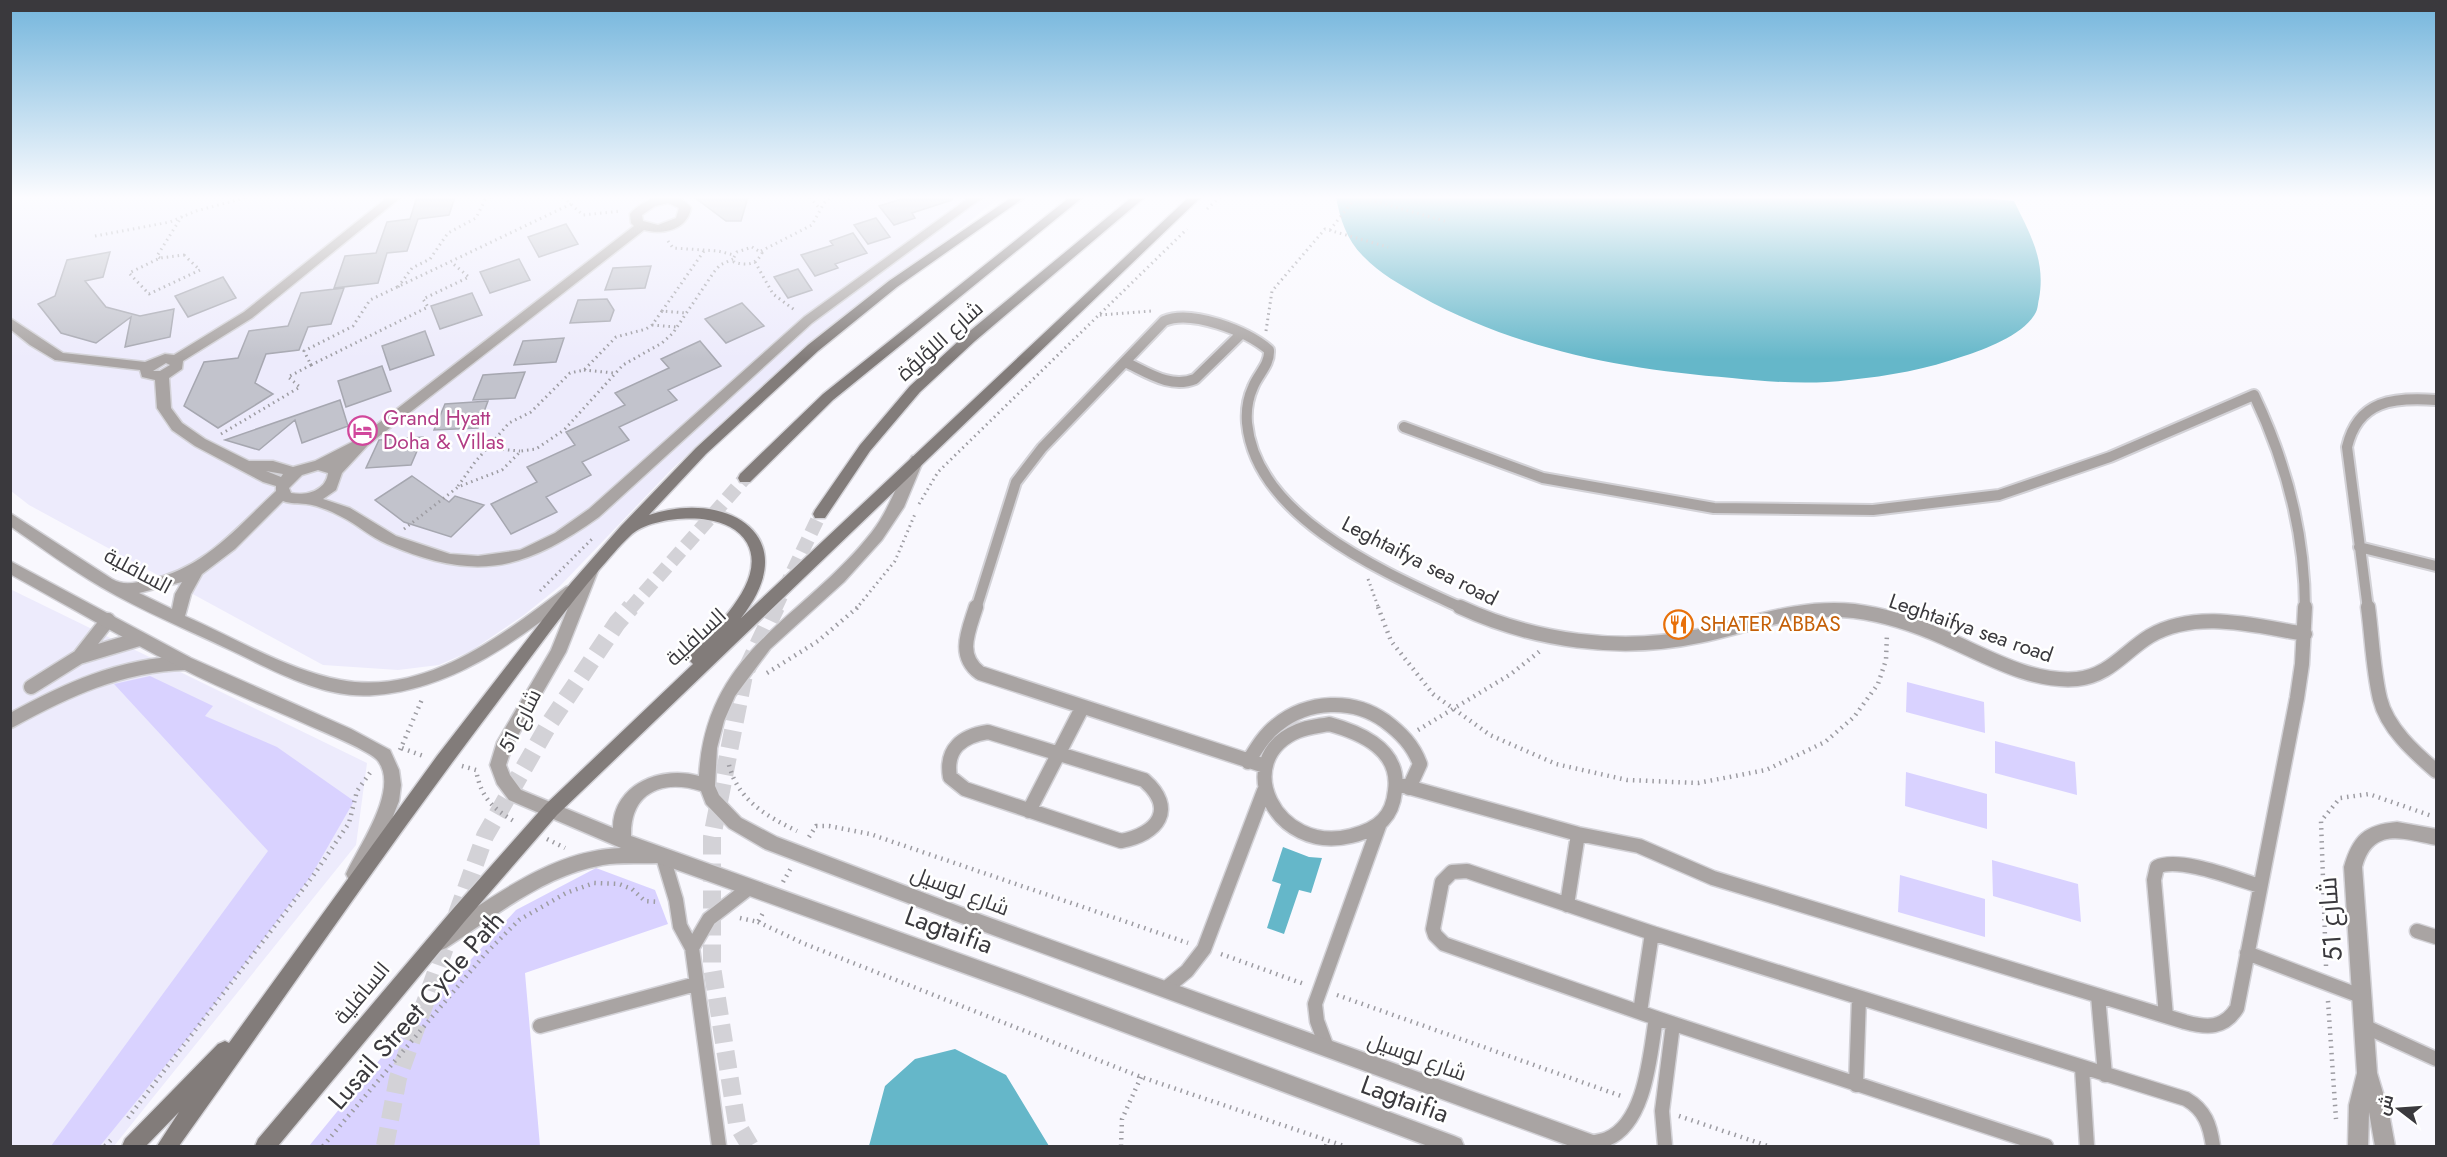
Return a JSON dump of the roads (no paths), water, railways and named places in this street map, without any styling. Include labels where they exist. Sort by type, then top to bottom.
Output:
[{"type":"street","points":[[10,322],[35,342],[60,357],[149,366],[165,358],[176,360],[248,315],[328,251]]},
{"type":"street","points":[[120,590],[150,586],[197,569],[292,494],[320,495],[330,487],[336,476],[335,471],[363,442],[610,251]]},
{"type":"street","points":[[162,376],[164,409],[177,426],[292,494],[345,512],[391,540],[450,560],[478,562],[523,555],[560,537],[594,513],[808,320],[903,251]]},
{"type":"street","name":"السافلية","points":[[168,1146],[443,761],[576,587],[626,530],[708,444],[813,348],[893,284],[941,251]]},
{"type":"street","name":"شارع اللؤلؤة","points":[[745,478],[828,397],[1008,251]]},
{"type":"street","name":"شارع اللؤلؤة","points":[[820,514],[865,448],[915,389],[963,344],[1074,251]]},
{"type":"street","name":"السافلية","points":[[265,1146],[432,947],[551,810],[918,458],[1138,251]]},
{"type":"street","points":[[149,366],[146,371],[150,376],[162,376],[174,369],[178,363],[176,360]]},
{"type":"street","points":[[248,466],[273,466],[295,472],[318,465],[363,442]]},
{"type":"street","points":[[622,839],[620,823],[626,807],[639,792],[656,782],[676,778],[707,786],[709,748],[716,720],[728,693],[764,645],[839,578],[877,536],[897,507],[918,458]]},
{"type":"street","points":[[318,465],[326,465],[335,471]]},
{"type":"street","points":[[292,494],[295,472]]},
{"type":"street","points":[[330,487],[340,498],[345,512]]},
{"type":"street","points":[[626,530],[648,520],[672,514],[695,512],[717,515],[735,522],[749,533],[757,547],[760,564],[756,582],[745,600],[652,712]]},
{"type":"street","name":"السافلية","points":[[10,518],[80,567],[177,618],[272,663],[337,685],[372,690],[426,678],[472,660],[511,637],[576,587]]},
{"type":"street","name":"السافلية","points":[[10,567],[185,663],[345,734],[384,755],[394,786],[384,820],[329,922]]},
{"type":"street","points":[[177,618],[183,594],[197,569]]},
{"type":"street","name":"شارع 51","points":[[591,571],[558,652],[506,742],[498,765],[503,779],[515,795],[661,856]]},
{"type":"street","name":"شارع لوسيل","points":[[707,786],[712,799],[735,823],[771,843],[1591,1145]]},
{"type":"street","name":"شارع 51","points":[[2385,1146],[2379,1113],[2367,1073],[2353,867],[2355,854],[2362,843],[2375,834],[2391,829],[2436,837]]},
{"type":"street","name":"Lagtaifia","points":[[432,947],[541,880],[569,866],[601,857],[661,856],[1011,981],[1454,1146]]},
{"type":"street","points":[[132,1146],[257,1019]]},
{"type":"street","name":"شارع 51","points":[[2358,1146],[2359,1105],[2367,1073]]},
{"type":"lane","points":[[1125,362],[1173,382],[1187,383],[1195,379],[1240,335],[1190,315],[1172,316],[1164,321],[1032,459],[1016,482],[1006,508],[965,644],[968,661],[981,674],[1265,766]]},
{"type":"lane","name":"Leghtaifya sea road","points":[[1240,335],[1266,347],[1271,353],[1251,389],[1248,402],[1248,428],[1257,457],[1276,488],[1305,519],[1323,534],[1364,560],[1495,621],[1557,637],[1618,643],[1648,643],[1706,636],[1745,623],[1800,611],[1842,610],[1887,617],[1925,629],[2037,675],[2074,679],[2105,672],[2151,635],[2185,624],[2226,622],[2305,634]]},
{"type":"lane","points":[[1165,989],[1187,971],[1204,949],[1264,790],[1265,766],[1270,754],[1288,735],[1315,725],[1337,725],[1358,730],[1382,747],[1403,786],[1578,834],[1639,846],[1705,875],[2166,1016],[2204,1026],[2226,1023],[2234,1016],[2297,695],[2305,634],[2304,571],[2294,511],[2274,439],[2254,395],[2110,457],[1999,495],[1874,510],[1714,508],[1543,478],[1404,427]]},
{"type":"lane","points":[[2436,400],[2406,399],[2389,402],[2368,410],[2353,423],[2348,434],[2347,447],[2380,700],[2387,717],[2399,735],[2436,771]]},
{"type":"lane","points":[[2359,547],[2436,566]]},
{"type":"lane","points":[[79,657],[108,620]]},
{"type":"lane","points":[[31,687],[79,657],[138,639]]},
{"type":"lane","points":[[10,721],[63,691],[108,673],[148,664],[185,663]]},
{"type":"lane","points":[[1248,762],[1262,737],[1274,726],[1287,716],[1318,706],[1359,708],[1389,722],[1405,738],[1420,764],[1380,823],[1319,989],[1315,1004],[1317,1021],[1327,1048]]},
{"type":"lane","points":[[1029,811],[1082,708]]},
{"type":"lane","points":[[988,732],[1058,753],[1144,780],[1152,785],[1162,802],[1158,822],[1143,837],[1121,841],[965,789],[950,777],[948,768],[952,750],[968,737],[988,732]]},
{"type":"lane","points":[[1264,790],[1269,802],[1286,824],[1312,837],[1326,840],[1355,837],[1380,823]]},
{"type":"lane","points":[[1567,905],[1578,834]]},
{"type":"lane","points":[[661,856],[676,900],[680,926],[692,948],[719,1146]]},
{"type":"lane","points":[[2166,1016],[2154,880],[2157,867],[2163,864],[2180,864],[2260,886]]},
{"type":"lane","points":[[2046,1146],[1673,1024],[1444,944],[1435,935],[1433,929],[1442,882],[1446,876],[1460,870],[1652,933],[2193,1102],[2209,1120],[2213,1146]]},
{"type":"lane","points":[[692,948],[700,930],[715,911],[750,888]]},
{"type":"lane","points":[[2417,931],[2436,937]]},
{"type":"lane","points":[[1640,1012],[1652,933]]},
{"type":"lane","points":[[2247,953],[2362,997]]},
{"type":"lane","points":[[540,1026],[696,984]]},
{"type":"lane","points":[[2098,996],[2105,1075]]},
{"type":"lane","points":[[1856,1085],[1859,998]]},
{"type":"lane","points":[[1591,1145],[1613,1136],[1629,1121],[1639,1102],[1656,1018]]},
{"type":"lane","points":[[1665,1146],[1662,1110],[1673,1024]]},
{"type":"lane","points":[[2364,1026],[2436,1059]]},
{"type":"lane","points":[[2082,1068],[2086,1146]]},
{"type":"water","points":[[1358,251],[2036,251],[2041,285],[2037,310],[2023,327],[2004,340],[1950,361],[1893,374],[1835,382],[1761,381],[1611,363],[1532,343],[1494,330],[1420,296],[1383,273]]},
{"type":"water","points":[[1283,847],[1309,857],[1322,858],[1311,893],[1299,890],[1284,934],[1267,928],[1281,884],[1272,881]]},
{"type":"water","points":[[955,1049],[1006,1075],[1049,1146],[869,1146],[885,1086],[915,1059]]},
{"type":"tunnel","points":[[630,609],[745,478]]},
{"type":"tunnel","points":[[775,609],[820,514]]},
{"type":"tunnel","points":[[385,1146],[398,1078],[485,836],[549,724],[617,623],[631,607]]},
{"type":"tunnel","points":[[750,1146],[737,1124],[712,967],[712,837],[744,675],[776,607]]},
{"type":"place","name":"Grand Hyatt Doha & Villas","points":[[362,430]]},
{"type":"place","name":"SHATER ABBAS","points":[[1679,624]]}]
